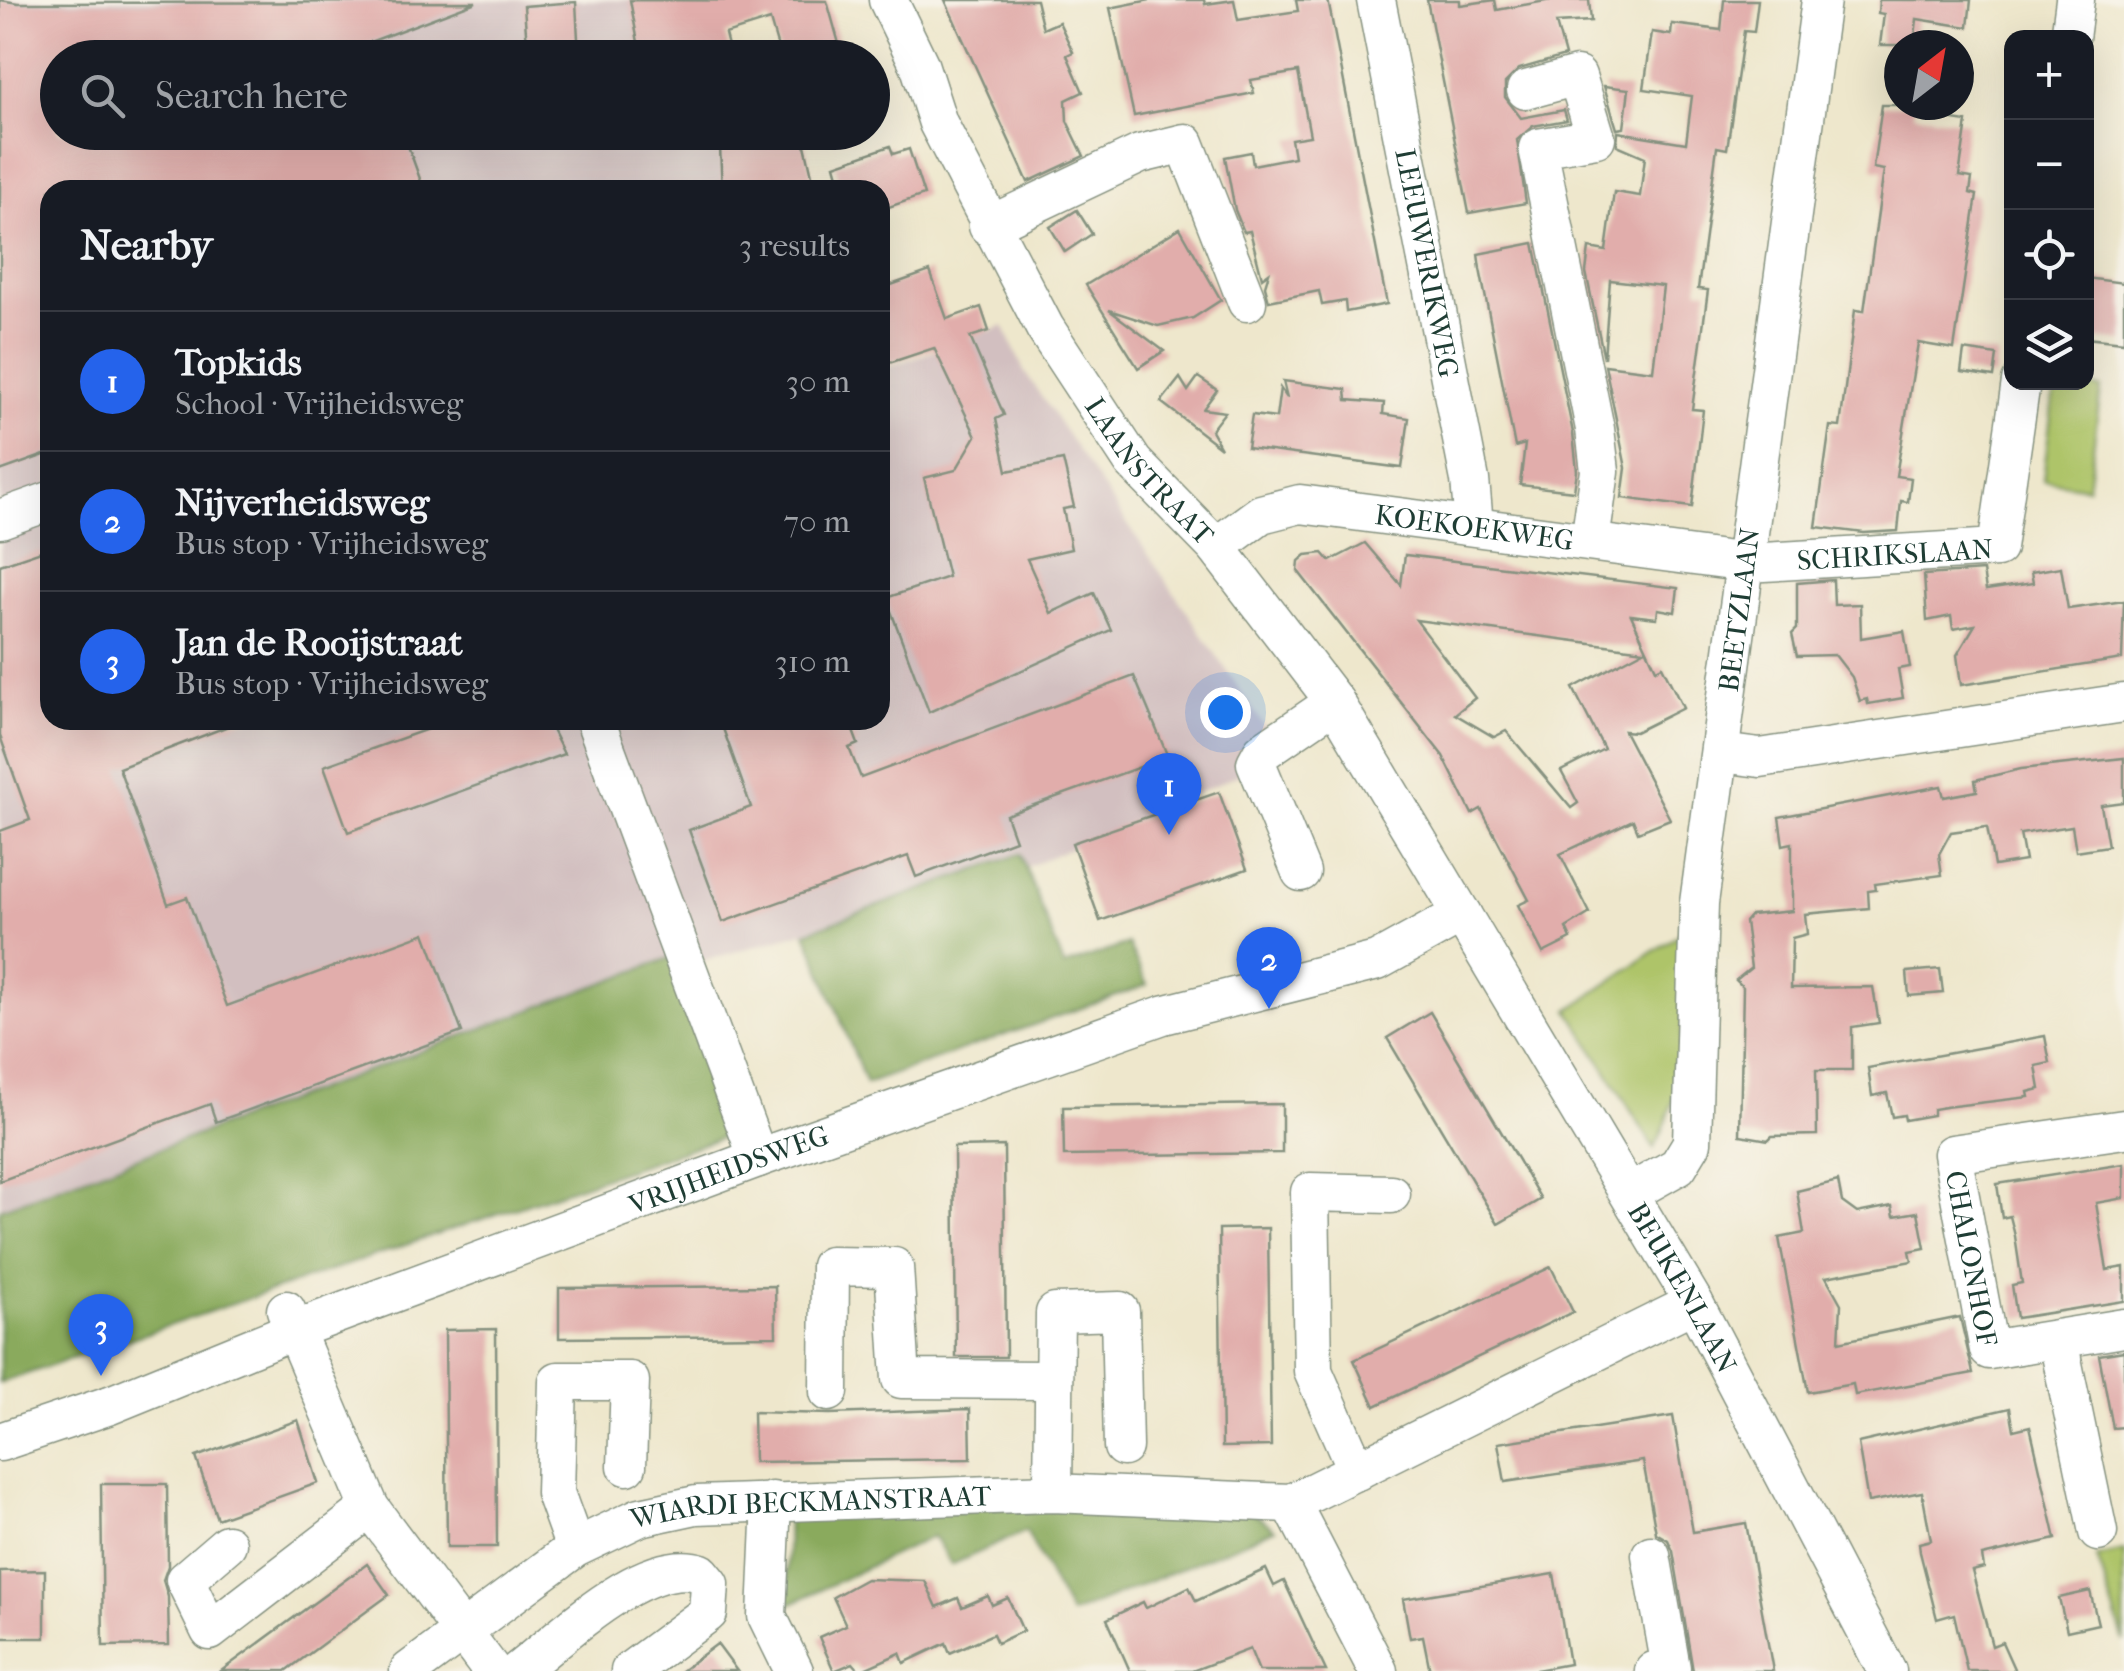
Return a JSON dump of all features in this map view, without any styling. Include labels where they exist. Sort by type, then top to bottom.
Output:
[{"type":"street","name":"LAANSTRAAT","points":[[888,0],[918,64],[938,123],[988,226],[1084,392],[1132,462],[1216,547],[1335,702],[1462,914]]},
{"type":"street","name":"LEEUWERIKWEG","points":[[1376,0],[1470,480],[1474,526]]},
{"type":"street","name":"BEETZLAAN","points":[[1630,1192],[1678,1166],[1692,1143],[1698,903],[1747,563],[1820,0]]},
{"type":"street","points":[[2071,30],[2075,0]]},
{"type":"street","points":[[1526,90],[1577,76],[1596,138],[1538,148],[1600,471],[1590,541]]},
{"type":"street","points":[[988,226],[1140,154],[1185,143],[1247,302]]},
{"type":"street","name":"SCHRIKSLAAN","points":[[1747,563],[1998,548],[2020,390]]},
{"type":"street","points":[[0,519],[40,504]]},
{"type":"street","name":"KOEKOEKWEG","points":[[1216,547],[1260,514],[1300,504],[1747,563]]},
{"type":"street","points":[[1302,872],[1256,763],[1262,752],[1335,702]]},
{"type":"street","points":[[1721,753],[1760,758],[2124,703]]},
{"type":"street","points":[[599,730],[758,1158]]},
{"type":"street","name":"VRIJHEIDSWEG","points":[[0,1442],[110,1405],[290,1319],[1164,1015],[1377,960],[1462,914]]},
{"type":"street","name":"BEUKENLAAN","points":[[1462,914],[1694,1303],[1887,1671]]},
{"type":"street","name":"CHALONHOF","points":[[2124,1129],[1952,1154],[1989,1350],[2124,1328]]},
{"type":"street","points":[[1357,1471],[1313,1371],[1310,1192],[1392,1194]]},
{"type":"street","points":[[830,1392],[830,1266],[894,1267],[901,1379],[1052,1380]]},
{"type":"street","name":"WIARDI BECKMANSTRAAT","points":[[409,1671],[575,1548],[640,1517],[696,1505],[1053,1493],[1291,1503],[1694,1303]]},
{"type":"street","points":[[1053,1493],[1055,1312],[1120,1312],[1123,1448]]},
{"type":"street","points":[[290,1319],[370,1508],[492,1671]]},
{"type":"street","points":[[2058,1340],[2098,1532]]},
{"type":"street","points":[[575,1548],[555,1493],[558,1381],[630,1380],[627,1466]]},
{"type":"street","points":[[772,1501],[767,1616],[794,1671]]},
{"type":"street","points":[[1291,1503],[1378,1671]]},
{"type":"street","points":[[227,1544],[185,1580],[210,1631],[370,1508]]},
{"type":"street","points":[[1652,1555],[1672,1668],[1654,1671]]},
{"type":"street","name":"WIARDI BECKMANSTRAAT","points":[[518,1671],[627,1587],[672,1570],[701,1573],[710,1584],[708,1614],[630,1671]]},
{"type":"shaded area","points":[[0,0],[676,0],[683,40],[40,40],[40,150],[744,150],[746,180],[40,180],[40,730],[890,730],[890,366],[1004,326],[1024,371],[1284,755],[1029,866],[662,973],[0,1222]]},
{"type":"green space","points":[[2101,388],[2088,487],[2043,480],[2054,390]]},
{"type":"green space","points":[[1020,854],[1064,966],[1128,944],[1147,985],[866,1084],[806,932]]},
{"type":"green space","points":[[1685,930],[1679,1070],[1666,1124],[1654,1148],[1569,1010]]},
{"type":"green space","points":[[675,956],[744,1130],[0,1383],[0,1209]]},
{"type":"green space","points":[[788,1505],[1247,1508],[1275,1529],[1070,1615],[1026,1531],[951,1565],[933,1536],[786,1606]]},
{"type":"green space","points":[[2124,1551],[2124,1642],[2097,1557]]},
{"type":"building","points":[[0,0],[476,2],[375,40],[40,40],[40,150],[410,150],[420,180],[40,180],[40,457],[0,471]]},
{"type":"building","points":[[630,0],[827,1],[838,40],[776,40],[770,20],[725,34],[726,40],[638,40]]},
{"type":"building","points":[[945,0],[1036,0],[1043,29],[1059,22],[1073,52],[1067,55],[1083,92],[1066,100],[1067,121],[1084,156],[1028,182]]},
{"type":"building","points":[[1150,0],[1204,0],[1205,4],[1234,0],[1238,20],[1298,11],[1296,0],[1328,0],[1387,304],[1346,312],[1345,301],[1322,305],[1319,291],[1269,301],[1265,286],[1269,273],[1262,278],[1250,231],[1244,232],[1235,210],[1225,157],[1251,152],[1253,165],[1294,157],[1291,139],[1310,136],[1298,72],[1251,80],[1254,93],[1134,116],[1110,8]]},
{"type":"building","points":[[1427,0],[1460,0],[1460,5],[1495,0],[1497,10],[1551,0],[1589,0],[1591,21],[1556,23],[1565,56],[1519,69],[1505,83],[1505,97],[1521,118],[1564,110],[1567,120],[1533,126],[1517,140],[1526,203],[1469,213]]},
{"type":"building","points":[[1724,0],[1758,0],[1754,32],[1744,31],[1727,149],[1717,147],[1698,289],[1708,290],[1692,409],[1703,410],[1692,507],[1622,498],[1626,468],[1605,365],[1653,371],[1663,286],[1610,280],[1604,358],[1586,272],[1589,248],[1606,251],[1614,192],[1640,196],[1645,157],[1617,145],[1618,132],[1686,143],[1692,96],[1644,89],[1652,32],[1671,35],[1672,24],[1721,30]]},
{"type":"building","points":[[1879,0],[1971,0],[1968,27],[1917,19],[1916,30],[1884,30],[1884,45],[1880,45],[1884,14],[1878,13]]},
{"type":"building","points":[[576,2],[578,40],[527,40],[524,6]]},
{"type":"building","points":[[1604,86],[1629,89],[1624,128],[1617,129]]},
{"type":"building","points":[[1882,105],[1884,120],[1967,122],[1959,176],[1972,178],[1970,193],[1977,195],[1954,349],[1918,343],[1896,476],[1911,478],[1908,502],[1901,501],[1898,531],[1864,533],[1816,527],[1830,426],[1840,427],[1855,310],[1864,311],[1884,170],[1873,168]]},
{"type":"building","points":[[890,146],[893,154],[909,149],[924,195],[890,207],[890,180],[839,180],[835,165],[878,150],[890,150]]},
{"type":"building","points":[[720,150],[806,150],[813,180],[722,180]]},
{"type":"building","points":[[1077,210],[1092,234],[1065,252],[1050,227]]},
{"type":"building","points":[[1180,228],[1221,300],[1193,318],[1158,326],[1109,310],[1164,351],[1138,368],[1086,285]]},
{"type":"building","points":[[1534,243],[1573,433],[1577,471],[1574,491],[1520,485],[1525,444],[1515,447],[1480,269],[1478,254]]},
{"type":"building","points":[[930,271],[947,319],[981,307],[989,331],[970,337],[1004,415],[996,419],[1007,471],[1063,460],[1074,507],[1063,509],[1071,549],[1027,559],[1051,613],[1094,593],[1111,630],[929,712],[890,609],[890,597],[948,577],[924,478],[956,470],[976,436],[934,348],[890,363],[890,285]]},
{"type":"building","points":[[2094,279],[2124,283],[2124,342],[2094,339]]},
{"type":"building","points":[[1964,350],[1997,355],[1994,377],[1961,372]]},
{"type":"building","points":[[1198,377],[1217,390],[1203,409],[1225,412],[1211,430],[1221,448],[1161,402],[1180,378],[1188,391]]},
{"type":"building","points":[[1283,381],[1346,389],[1347,400],[1384,403],[1383,414],[1409,418],[1402,468],[1247,448],[1252,415],[1276,418],[1280,388],[1287,398]]},
{"type":"building","points":[[1365,543],[1401,585],[1405,555],[1678,588],[1675,612],[1658,609],[1657,618],[1631,615],[1656,669],[1662,666],[1683,708],[1635,732],[1624,731],[1670,819],[1638,832],[1633,820],[1560,854],[1590,913],[1566,928],[1571,939],[1543,953],[1518,905],[1529,900],[1481,809],[1472,814],[1443,756],[1298,571],[1299,561],[1306,555],[1323,553],[1330,561]],"holes":[[[1416,620],[1644,650],[1573,688],[1604,749],[1561,771],[1578,803],[1571,808],[1506,731],[1494,737],[1455,714],[1475,698]]]},
{"type":"building","points":[[40,551],[40,730],[218,730],[119,768],[168,904],[187,897],[227,1006],[425,933],[462,1032],[216,1122],[210,1104],[0,1181],[0,831],[30,820],[0,736],[0,565]]},
{"type":"building","points":[[2061,567],[2068,609],[2124,601],[2122,659],[1961,685],[1957,655],[1975,625],[1953,629],[1951,616],[1927,621],[1924,575],[1983,571],[1986,590],[2033,583],[2031,572]]},
{"type":"building","points":[[1833,580],[1834,605],[1860,604],[1861,638],[1904,631],[1910,667],[1898,669],[1903,698],[1868,704],[1867,699],[1860,701],[1852,677],[1835,655],[1797,656],[1792,634],[1797,629],[1797,583]]},
{"type":"building","points":[[1134,676],[1168,757],[1006,815],[1015,840],[916,877],[908,856],[723,922],[689,830],[751,807],[724,730],[853,730],[858,744],[849,748],[861,778]]},
{"type":"building","points":[[425,730],[552,730],[564,754],[348,832],[324,766]]},
{"type":"building","points":[[2124,758],[2124,802],[2101,805],[2108,846],[2076,851],[2072,826],[2020,834],[2025,861],[1994,866],[1987,827],[1951,832],[1939,854],[1942,875],[1875,884],[1876,890],[1868,891],[1869,908],[1805,914],[1807,934],[1792,938],[1791,988],[1873,987],[1879,1023],[1852,1027],[1852,1070],[1816,1070],[1817,1135],[1772,1136],[1768,1140],[1740,1135],[1743,987],[1736,980],[1751,968],[1745,922],[1751,915],[1792,911],[1792,843],[1783,845],[1779,817],[1941,786],[1944,797],[1977,791],[1975,780],[2021,769]]},
{"type":"building","points":[[1219,792],[1247,869],[1100,921],[1072,843]]},
{"type":"building","points":[[1940,969],[1943,993],[1909,996],[1907,972]]},
{"type":"building","points":[[1430,1012],[1541,1199],[1498,1224],[1387,1038]]},
{"type":"building","points":[[2045,1036],[2050,1063],[2036,1066],[2040,1089],[2028,1092],[2029,1097],[1933,1109],[1933,1115],[1905,1120],[1904,1115],[1892,1117],[1887,1093],[1872,1096],[1868,1068]]},
{"type":"building","points":[[1282,1104],[1282,1153],[1064,1156],[1063,1107]]},
{"type":"building","points":[[1004,1146],[1006,1357],[956,1357],[954,1147]]},
{"type":"building","points":[[2124,1164],[2124,1198],[2096,1203],[2107,1270],[2124,1267],[2124,1301],[2017,1318],[2012,1285],[2022,1283],[2015,1236],[2010,1216],[2002,1218],[1997,1184]]},
{"type":"building","points":[[1838,1181],[1842,1202],[1857,1213],[1892,1206],[1894,1216],[1918,1212],[1925,1248],[1910,1251],[1912,1261],[1826,1277],[1841,1304],[1839,1342],[1960,1317],[1973,1373],[1855,1395],[1853,1384],[1808,1392],[1779,1238],[1804,1233],[1797,1191]]},
{"type":"building","points":[[1268,1228],[1271,1446],[1222,1447],[1219,1229]]},
{"type":"building","points":[[1551,1267],[1573,1312],[1375,1406],[1354,1360]]},
{"type":"building","points":[[775,1286],[776,1336],[559,1338],[559,1288]]},
{"type":"building","points":[[496,1329],[497,1547],[447,1547],[445,1330]]},
{"type":"building","points":[[2124,1351],[2124,1427],[2113,1428],[2099,1355]]},
{"type":"building","points":[[2010,1408],[2014,1430],[2030,1426],[2056,1539],[1982,1556],[1984,1568],[1972,1571],[1992,1646],[2002,1642],[2015,1671],[1967,1671],[1954,1614],[1937,1619],[1920,1552],[1919,1543],[1931,1540],[1922,1492],[1868,1502],[1858,1443]]},
{"type":"building","points":[[970,1409],[971,1459],[754,1462],[753,1412],[830,1414]]},
{"type":"building","points":[[1673,1416],[1693,1532],[1746,1523],[1773,1671],[1693,1671],[1673,1551],[1668,1540],[1656,1533],[1643,1461],[1505,1482],[1498,1443]]},
{"type":"building","points":[[298,1420],[318,1483],[217,1519],[196,1457]]},
{"type":"building","points":[[101,1484],[167,1484],[168,1566],[163,1580],[168,1597],[169,1645],[103,1646]]},
{"type":"building","points":[[367,1564],[389,1595],[286,1671],[221,1671]]},
{"type":"building","points":[[1266,1569],[1274,1586],[1284,1581],[1326,1671],[1259,1671],[1250,1649],[1192,1671],[1130,1671],[1107,1619],[1143,1602],[1146,1608],[1189,1587],[1196,1601]]},
{"type":"building","points":[[45,1570],[45,1638],[0,1638],[0,1571]]},
{"type":"building","points":[[1554,1574],[1569,1664],[1531,1671],[1430,1671],[1423,1636],[1410,1638],[1403,1599]]},
{"type":"building","points":[[866,1579],[925,1581],[937,1607],[958,1598],[962,1607],[988,1596],[992,1605],[1008,1598],[1023,1631],[997,1643],[993,1634],[950,1653],[946,1643],[904,1663],[900,1653],[860,1671],[853,1663],[834,1671],[819,1637],[846,1625],[833,1597]]},
{"type":"building","points":[[2090,1591],[2098,1624],[2067,1631],[2059,1598]]},
{"type":"building","points":[[717,1644],[737,1671],[681,1671]]},
{"type":"place","name":"Topkids","points":[[1169,835]]},
{"type":"place","name":"Nijverheidsweg","points":[[1269,1009]]},
{"type":"place","name":"Jan de Rooijstraat","points":[[101,1376]]}]
